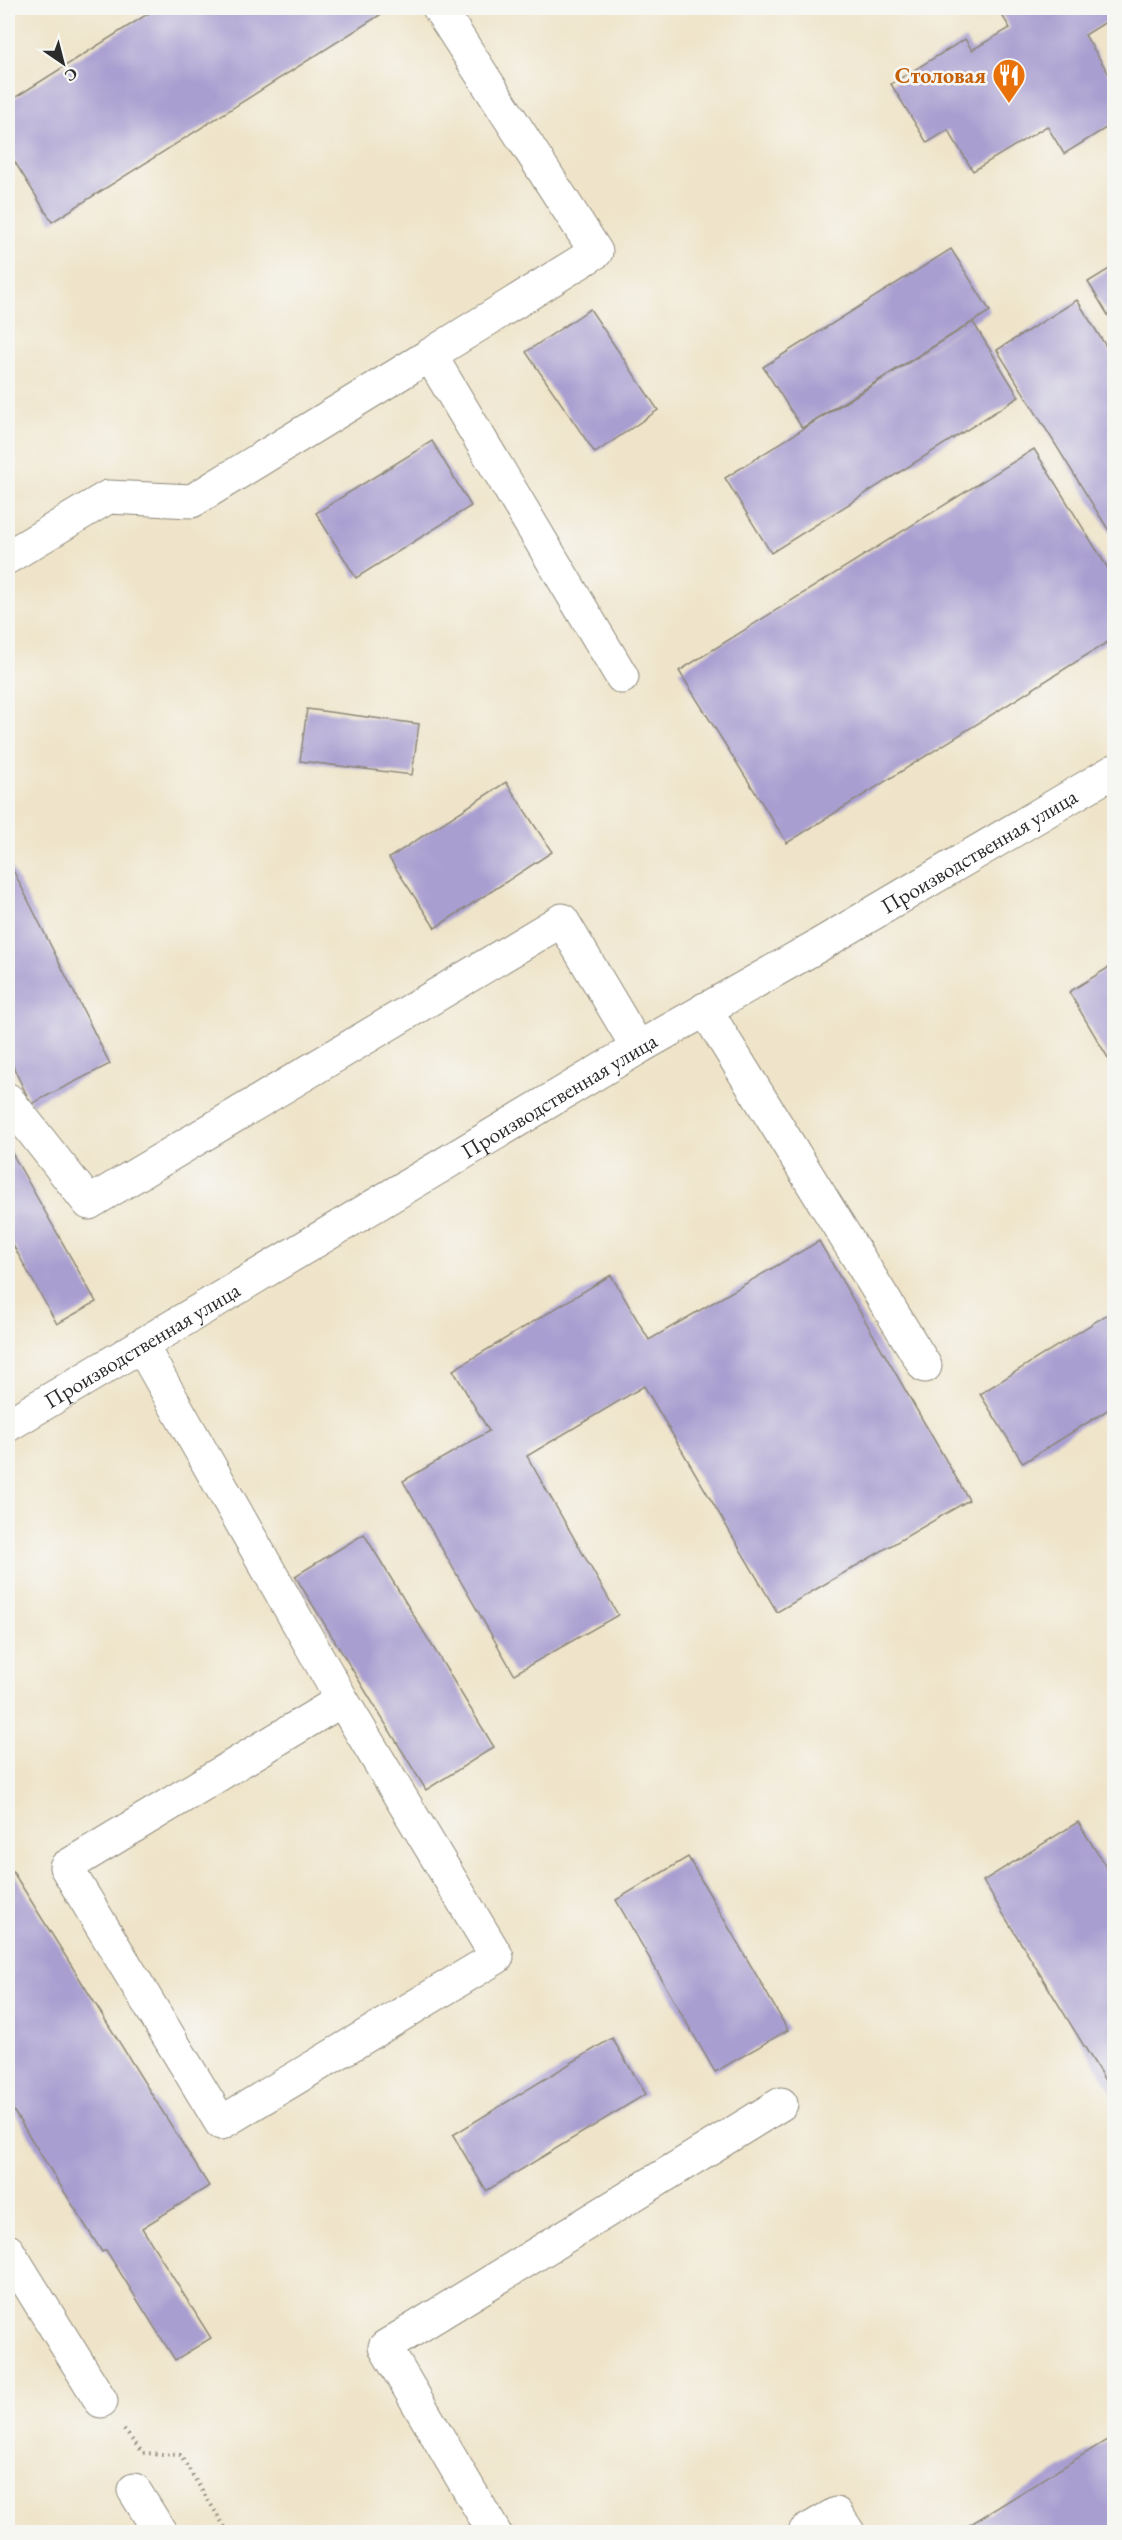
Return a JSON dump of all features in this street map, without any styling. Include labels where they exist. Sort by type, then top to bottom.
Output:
[{"type":"street","points":[[8,557],[108,497],[192,501],[596,252],[439,8]]},
{"type":"street","points":[[430,356],[622,677]]},
{"type":"street","name":"Производственная улица","points":[[8,1425],[638,1048],[1114,771]]},
{"type":"street","points":[[8,1100],[89,1203],[561,920],[638,1048]]},
{"type":"street","points":[[705,1009],[925,1366]]},
{"type":"street","points":[[141,1345],[342,1700],[497,1957],[221,2123],[66,1867],[342,1700]]},
{"type":"street","points":[[494,2532],[385,2347],[781,2104]]},
{"type":"street","points":[[8,2251],[101,2401]]},
{"type":"street","points":[[134,2490],[160,2532]]},
{"type":"street","points":[[805,2532],[836,2514],[848,2532]]},
{"type":"path","points":[[101,2401],[143,2453],[180,2455],[228,2532]]},
{"type":"building","points":[[157,8],[391,8],[52,222],[8,151],[8,102]]},
{"type":"building","name":"Столовая","points":[[1006,8],[1114,8],[1114,17],[1085,35],[1110,76],[1114,73],[1114,123],[1064,154],[1047,126],[973,171],[948,130],[927,143],[891,84],[965,39],[972,50],[1010,28],[1000,12]]},
{"type":"building","points":[[951,249],[990,311],[802,428],[763,367]]},
{"type":"building","points":[[1114,266],[1114,325],[1088,282]]},
{"type":"building","points":[[1077,300],[1114,359],[1114,539],[997,350]]},
{"type":"building","points":[[590,309],[658,410],[595,453],[526,352]]},
{"type":"building","points":[[973,322],[1019,397],[771,553],[725,478]]},
{"type":"building","points":[[432,441],[471,506],[356,578],[316,513]]},
{"type":"building","points":[[1034,449],[1114,578],[1114,638],[787,843],[679,671]]},
{"type":"building","points":[[307,709],[419,724],[412,775],[300,761]]},
{"type":"building","points":[[506,782],[552,852],[435,928],[389,858]]},
{"type":"building","points":[[8,860],[110,1064],[31,1104],[8,1056]]},
{"type":"building","points":[[1114,964],[1114,1068],[1069,992]]},
{"type":"building","points":[[8,1146],[96,1302],[57,1324],[8,1236]]},
{"type":"building","points":[[819,1241],[969,1500],[777,1612],[644,1386],[527,1456],[618,1615],[514,1674],[403,1481],[489,1431],[453,1370],[611,1275],[649,1340]]},
{"type":"building","points":[[1114,1310],[1114,1406],[1023,1463],[980,1394]]},
{"type":"building","points":[[364,1534],[494,1747],[426,1790],[295,1576]]},
{"type":"building","points":[[1078,1822],[1114,1880],[1114,2095],[983,1881]]},
{"type":"building","points":[[688,1857],[788,2030],[715,2072],[616,1900]]},
{"type":"building","points":[[8,1864],[209,2186],[142,2228],[211,2338],[175,2360],[106,2250],[102,2252],[8,2102]]},
{"type":"building","points":[[612,2038],[646,2094],[486,2191],[453,2135]]},
{"type":"building","points":[[1110,2438],[1114,2446],[1114,2532],[958,2532]]},
{"type":"place","name":"Столовая","points":[[1009,104]]}]
